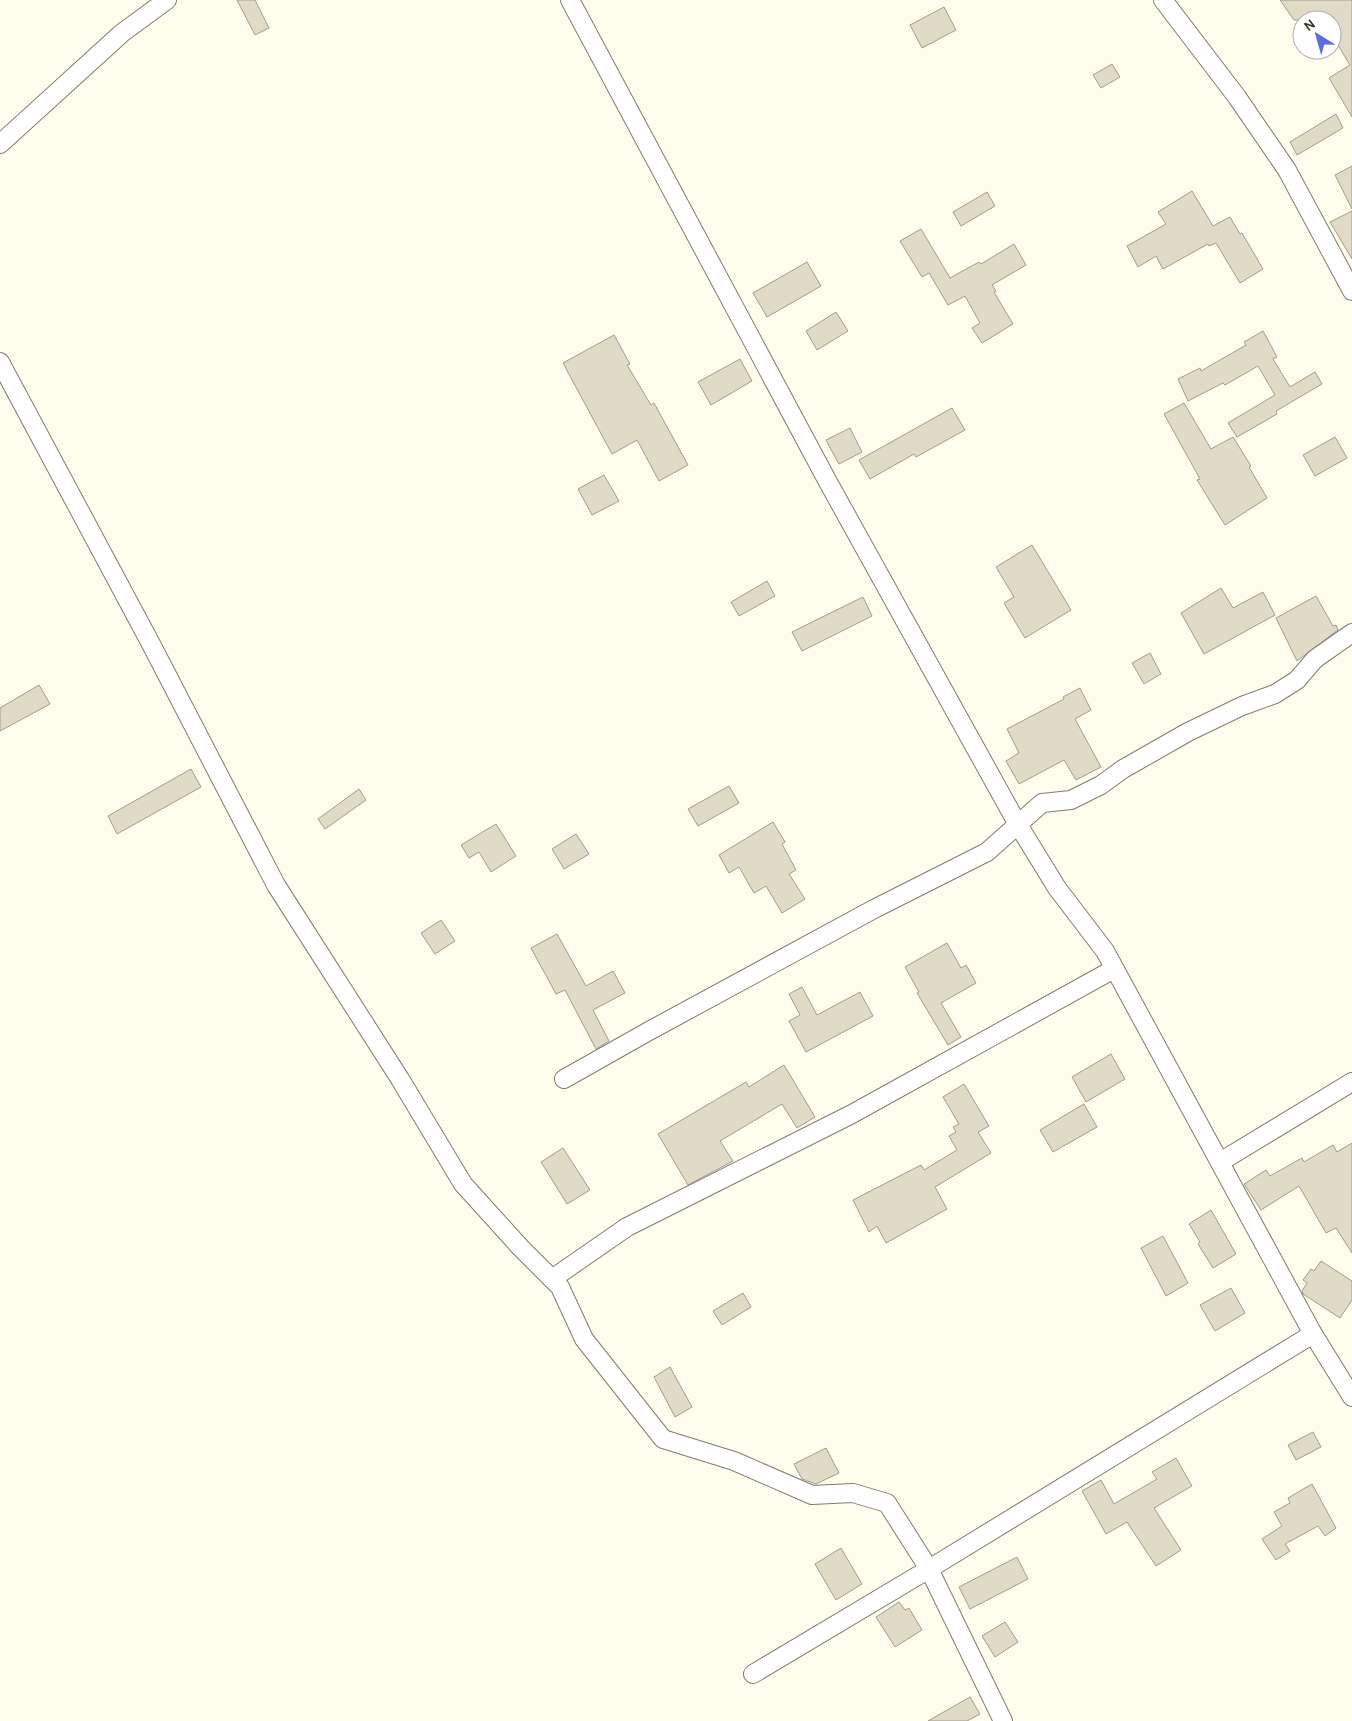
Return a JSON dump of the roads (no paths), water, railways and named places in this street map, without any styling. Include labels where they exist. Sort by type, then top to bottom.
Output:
[{"type":"street","points":[[0,144],[122,33],[168,0]]},
{"type":"street","points":[[570,0],[828,482],[1017,824],[1056,888],[1105,951],[1313,1334],[1352,1397]]},
{"type":"street","points":[[1163,0],[1237,97],[1287,170],[1352,291]]},
{"type":"street","points":[[0,362],[151,644],[276,886],[400,1079],[463,1184],[520,1247],[560,1287],[584,1339],[663,1439],[734,1461],[812,1495],[853,1493],[887,1503],[929,1569],[1003,1721]]},
{"type":"street","points":[[564,1079],[874,909],[987,852],[1042,803],[1071,800],[1101,785],[1123,769],[1188,732],[1242,706],[1275,694],[1297,680],[1316,658],[1352,633]]},
{"type":"street","points":[[552,1279],[627,1227],[852,1114],[1114,969]]},
{"type":"street","points":[[1220,1162],[1352,1082]]},
{"type":"street","points":[[753,1674],[929,1569],[1313,1334]]}]
